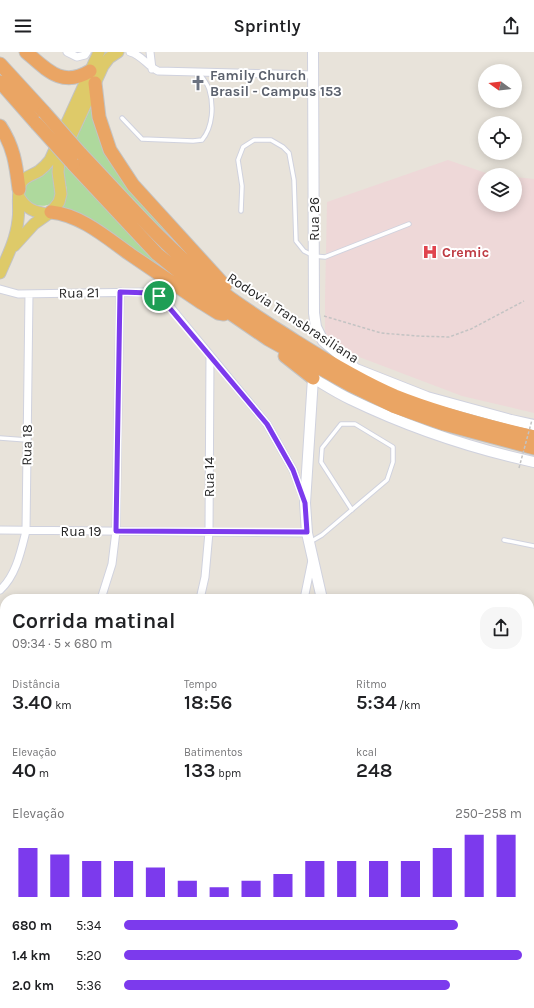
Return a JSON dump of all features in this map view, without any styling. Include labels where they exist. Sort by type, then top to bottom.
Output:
[{"type":"highway","points":[[26,52],[52,73],[62,78],[93,77],[99,117],[110,150],[133,185],[248,311]]},
{"type":"highway","name":"Rodovia Transbrasiliana","points":[[0,64],[80,153],[157,234],[212,285],[248,311],[355,377],[395,396],[449,415],[534,437]]},
{"type":"highway","name":"Rodovia Transbrasiliana","points":[[0,82],[73,164],[157,254],[230,313],[268,339],[352,386],[393,406],[444,424],[534,448]]},
{"type":"highway","points":[[0,126],[8,139],[16,162],[19,193]]},
{"type":"highway","points":[[49,213],[67,215],[77,219],[218,313],[230,313]]},
{"type":"highway","points":[[268,339],[283,354],[313,378]]},
{"type":"highway","points":[[319,356],[356,369]]},
{"type":"main road","points":[[11,250],[34,224],[49,213],[59,202],[61,194],[58,172],[60,162],[93,77],[100,52]]},
{"type":"main road","points":[[0,273],[11,250],[19,218],[19,193],[25,179],[41,169],[50,160],[93,77],[109,58],[118,52]]},
{"type":"main road","points":[[19,193],[28,208],[39,213],[49,213]]},
{"type":"street","points":[[67,52],[77,58],[84,54]]},
{"type":"street","points":[[130,52],[140,56],[152,69],[166,72],[313,75]]},
{"type":"street","points":[[150,52],[152,69]]},
{"type":"street","name":"Rua 26","points":[[313,52],[314,313],[316,327],[323,341],[356,369]]},
{"type":"street","name":"Rua 21","points":[[0,289],[18,294],[148,292],[159,296],[168,304],[210,355]]},
{"type":"street","points":[[103,594],[112,564],[116,531],[120,292]]},
{"type":"street","name":"Rua 18","points":[[0,590],[4,587],[18,561],[26,531],[29,294]]},
{"type":"street","points":[[210,355],[267,424],[293,470],[305,503]]},
{"type":"street","name":"Rua 14","points":[[201,594],[205,577],[209,532],[210,355]]},
{"type":"street","name":"Rodovia Transbrasiliana","points":[[356,369],[427,397],[511,420],[533,423]]},
{"type":"street","points":[[321,594],[308,537],[305,503],[313,378],[348,398],[395,420],[455,441],[505,456],[534,462]]},
{"type":"street","name":"Rua 19","points":[[0,530],[209,532],[308,537]]},
{"type":"street","points":[[305,594],[312,558]]},
{"type":"lane","points":[[122,118],[142,139],[202,140],[208,134],[211,125],[212,102],[209,88],[198,72]]},
{"type":"lane","points":[[241,211],[242,186],[238,160],[243,147],[254,140],[271,140],[283,147],[289,153],[294,180],[296,241],[304,251],[314,256],[325,257],[409,224]]},
{"type":"lane","points":[[308,537],[322,535],[352,510],[386,480],[393,462],[393,447],[355,424],[341,424],[322,448],[321,462],[352,510]]},
{"type":"lane","points":[[0,438],[27,440]]},
{"type":"lane","points":[[504,540],[534,546]]},
{"type":"path","points":[[314,313],[381,332],[417,336],[449,337],[471,328],[524,301]]},
{"type":"path","points":[[519,468],[533,423]]},
{"type":"shaded area","name":"Cremic","points":[[448,160],[478,170],[478,212],[522,212],[522,178],[534,179],[534,413],[462,396],[338,349],[325,335],[327,202]]},
{"type":"green space","points":[[105,52],[112,52],[53,177],[55,196],[53,200],[51,203],[43,206],[27,202],[22,191],[24,184],[55,157]]},
{"type":"green space","points":[[94,101],[104,142],[189,252],[187,256],[76,139]]},
{"type":"green space","points":[[65,166],[170,277],[57,209],[64,200],[67,192],[66,183],[62,172]]},
{"type":"place","name":"Family Church Brasil - Campus 153","points":[[198,83]]},
{"type":"place","name":"Cremic","points":[[430,252]]},
{"type":"route","points":[[120,292],[148,292],[159,296],[168,304],[267,424],[293,470],[305,503],[307,532],[116,531],[120,292]]}]
